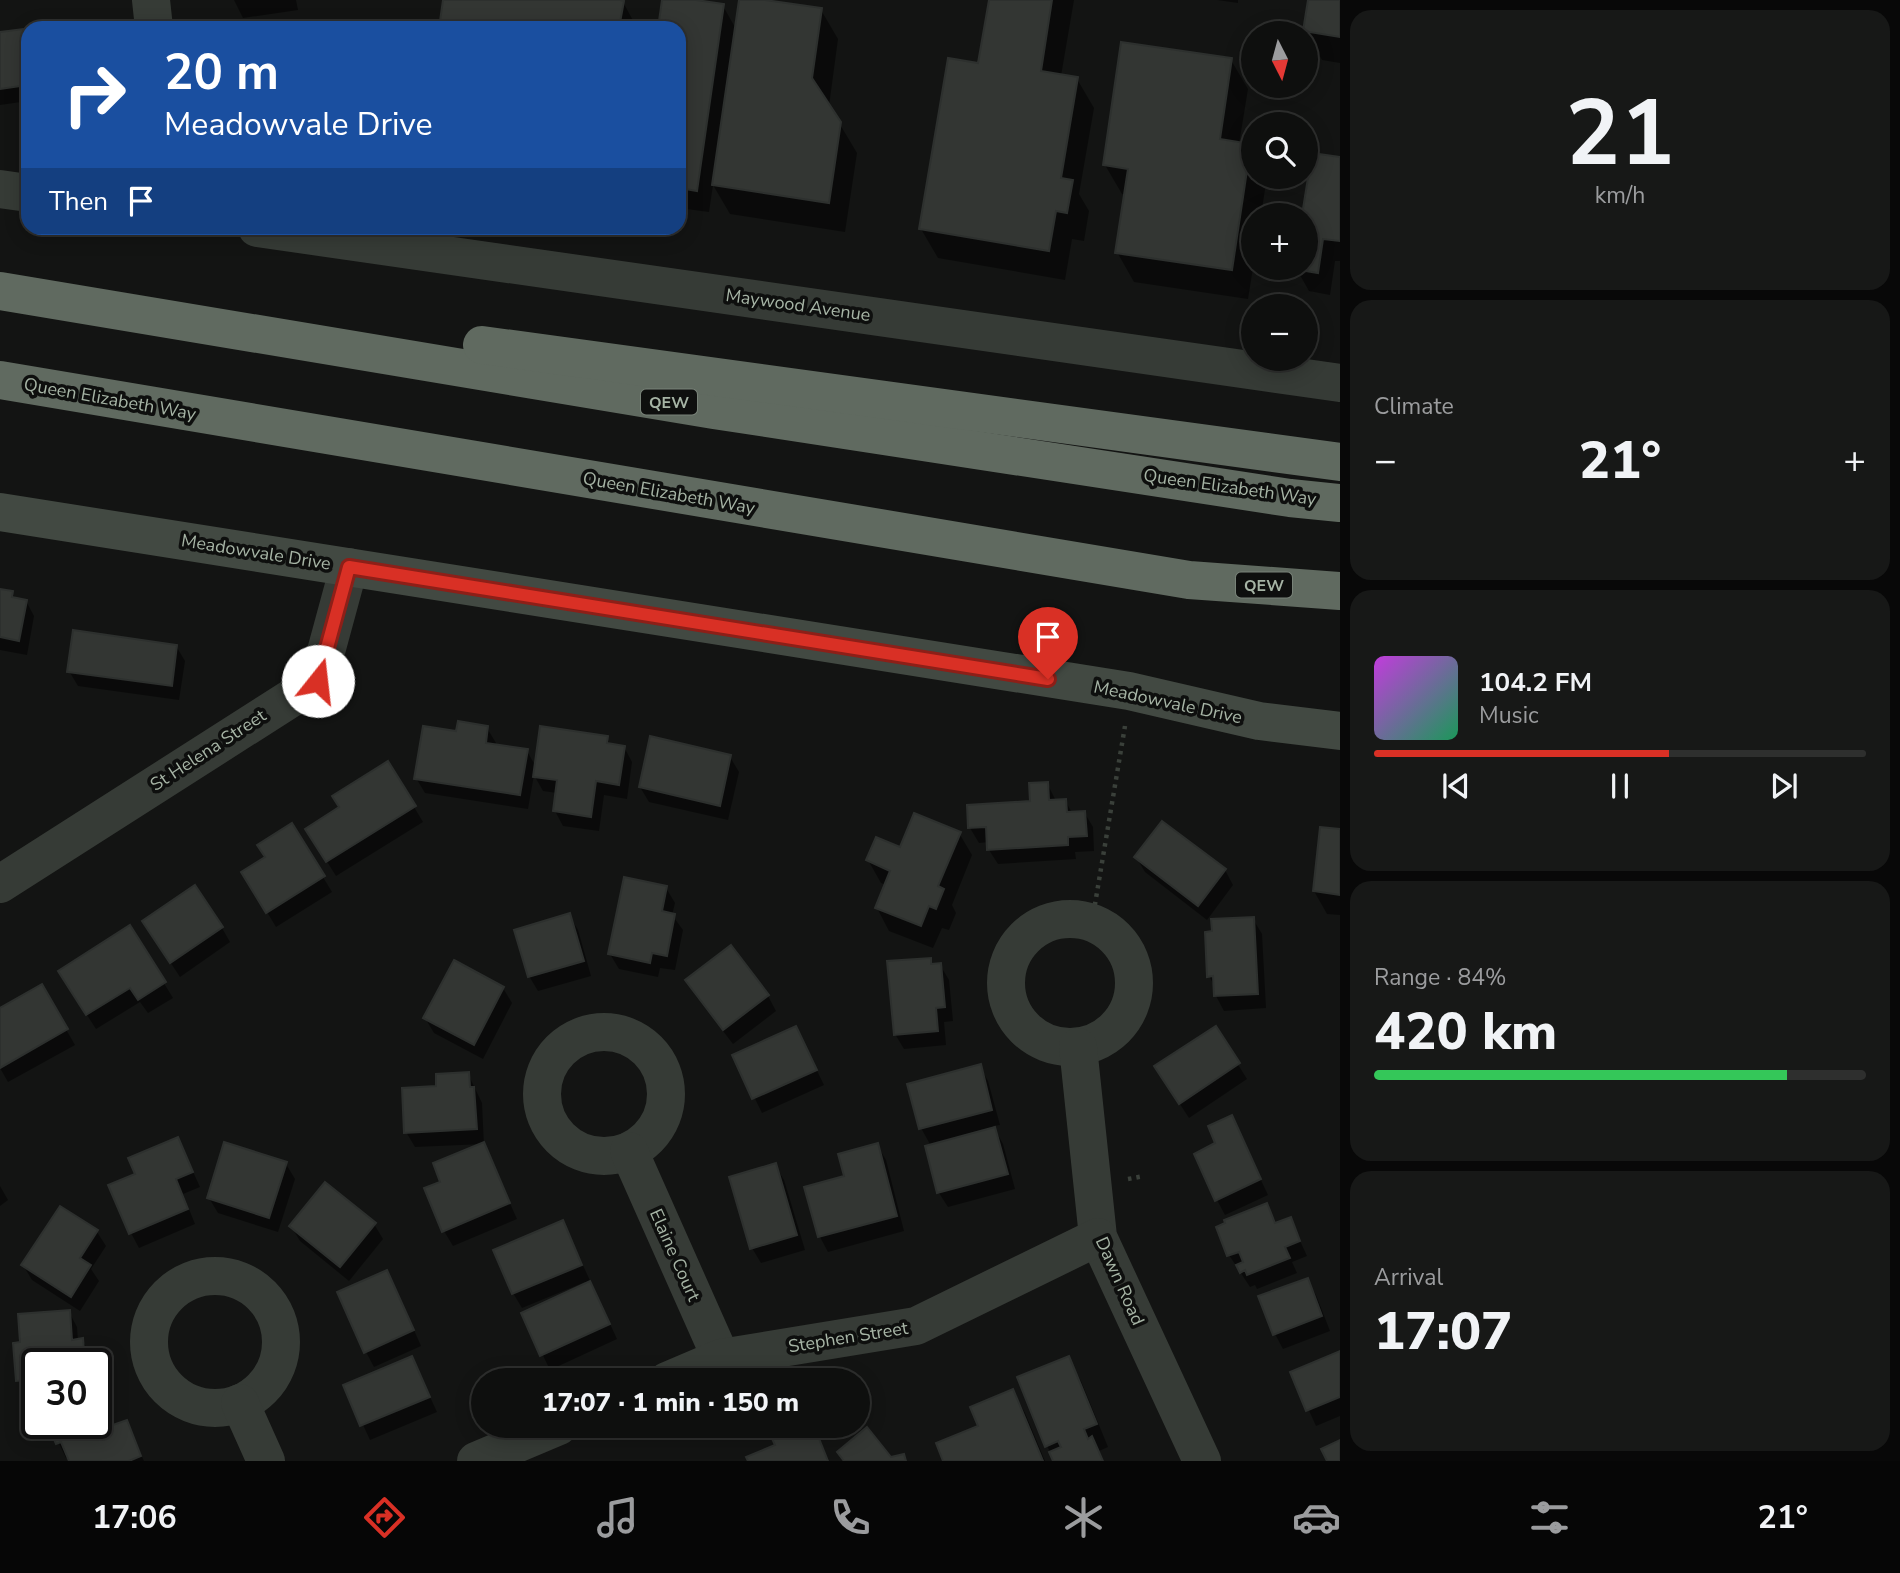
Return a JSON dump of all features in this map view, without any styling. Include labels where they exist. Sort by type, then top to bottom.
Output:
[{"type":"highway","points":[[0,281],[1340,461]]},
{"type":"highway","name":"Queen Elizabeth Way","points":[[0,291],[714,410],[1290,498],[1340,502]]},
{"type":"highway","name":"Queen Elizabeth Way","points":[[0,380],[1189,580],[1340,591]]},
{"type":"highway","points":[[1189,580],[1340,614]]},
{"type":"street","points":[[151,0],[153,21]]},
{"type":"street","points":[[0,189],[21,192]]},
{"type":"street","name":"Maywood Avenue","points":[[306,235],[1340,383]]},
{"type":"street","name":"Meadowvale Drive","points":[[0,512],[1129,691],[1259,721],[1340,731]]},
{"type":"street","name":"St Helena Street","points":[[0,884],[318,681],[349,567]]},
{"type":"street","points":[[1071,918],[1092,922],[1111,933],[1125,949],[1133,969],[1135,990],[1129,1011],[1116,1028],[1098,1041],[1078,1047],[1057,1046],[1037,1038],[1020,1025],[1010,1007],[1005,986],[1007,965],[1017,946],[1032,931],[1050,921],[1071,918]]},
{"type":"street","name":"Dawn Road","points":[[1078,1047],[1098,1237],[1202,1461]]},
{"type":"street","name":"Elaine Court","points":[[629,1151],[721,1358]]},
{"type":"street","name":"Stephen Street","points":[[698,1368],[721,1358],[916,1326],[1098,1237]]},
{"type":"street","points":[[240,1404],[266,1461]]},
{"type":"street","points":[[476,1461],[531,1438]]},
{"type":"path","points":[[1092,922],[1129,691]]},
{"type":"building","points":[[443,0],[624,1],[620,21],[440,21]]},
{"type":"building","points":[[662,0],[696,0],[724,4],[697,191],[686,189],[686,21],[659,21]]},
{"type":"building","points":[[739,0],[765,0],[822,8],[812,78],[841,122],[829,203],[712,185]]},
{"type":"building","points":[[989,0],[1052,0],[1041,71],[1078,77],[1061,178],[1073,180],[1067,213],[1056,211],[1049,251],[919,229],[948,58],[978,63]]},
{"type":"building","points":[[1308,0],[1340,0],[1340,37],[1318,33],[1318,21],[1305,21]]},
{"type":"building","points":[[21,29],[21,86],[0,89],[0,32]]},
{"type":"building","points":[[1121,42],[1232,58],[1220,139],[1241,142],[1241,189],[1244,189],[1232,270],[1115,253],[1128,169],[1103,165]]},
{"type":"building","points":[[1318,154],[1340,157],[1340,241],[1323,239],[1318,273],[1318,203],[1304,203],[1306,189],[1318,189]]},
{"type":"building","points":[[0,589],[13,591],[12,597],[27,600],[19,641],[0,637]]},
{"type":"building","points":[[73,630],[177,645],[172,686],[67,672]]},
{"type":"building","points":[[458,721],[488,726],[486,743],[528,749],[520,795],[414,779],[423,726],[456,731]]},
{"type":"building","points":[[540,726],[608,736],[607,743],[625,746],[619,785],[596,781],[591,817],[553,811],[557,780],[533,777]]},
{"type":"building","points":[[650,736],[731,755],[720,806],[639,787]]},
{"type":"building","points":[[388,761],[416,806],[326,862],[305,829],[339,807],[332,796]]},
{"type":"building","points":[[1048,782],[1049,800],[1066,799],[1067,812],[1085,811],[1087,836],[1068,837],[1068,845],[987,850],[986,827],[968,828],[967,805],[1030,801],[1029,783]]},
{"type":"building","points":[[914,813],[961,832],[938,886],[944,889],[936,909],[929,906],[921,926],[875,908],[890,871],[866,860],[876,837],[900,847]]},
{"type":"building","points":[[1162,821],[1226,869],[1198,906],[1134,857]]},
{"type":"building","points":[[292,823],[325,876],[266,913],[241,872],[265,857],[257,845]]},
{"type":"building","points":[[1320,827],[1340,829],[1340,895],[1313,891]]},
{"type":"building","points":[[624,877],[667,886],[662,911],[675,914],[667,956],[652,953],[650,963],[608,954]]},
{"type":"building","points":[[195,885],[223,927],[170,963],[142,921]]},
{"type":"building","points":[[570,913],[584,961],[528,977],[514,930]]},
{"type":"building","points":[[1254,917],[1258,994],[1214,996],[1213,976],[1207,977],[1205,932],[1212,931],[1211,919]]},
{"type":"building","points":[[130,925],[166,982],[138,1000],[130,988],[86,1015],[58,971]]},
{"type":"building","points":[[731,945],[769,995],[723,1030],[685,980]]},
{"type":"building","points":[[931,958],[931,964],[941,963],[945,1007],[936,1008],[938,1031],[894,1035],[887,961]]},
{"type":"building","points":[[454,960],[504,987],[474,1045],[423,1018]]},
{"type":"building","points":[[42,984],[68,1029],[0,1068],[0,1008]]},
{"type":"building","points":[[796,1026],[817,1070],[752,1099],[732,1055]]},
{"type":"building","points":[[1216,1026],[1240,1063],[1179,1104],[1154,1066]]},
{"type":"building","points":[[981,1064],[992,1110],[919,1129],[907,1084]]},
{"type":"building","points":[[469,1072],[470,1087],[474,1087],[477,1129],[404,1133],[402,1088],[436,1086],[436,1074]]},
{"type":"building","points":[[1232,1115],[1261,1179],[1215,1201],[1194,1154],[1215,1143],[1208,1126]]},
{"type":"building","points":[[995,1127],[1008,1174],[937,1193],[925,1146]]},
{"type":"building","points":[[178,1137],[193,1172],[176,1179],[188,1209],[129,1234],[108,1185],[135,1174],[128,1158]]},
{"type":"building","points":[[224,1142],[287,1162],[269,1218],[207,1198]]},
{"type":"building","points":[[484,1142],[510,1203],[442,1232],[424,1188],[440,1182],[433,1163]]},
{"type":"building","points":[[878,1143],[897,1216],[818,1237],[804,1187],[844,1176],[838,1154]]},
{"type":"building","points":[[776,1163],[797,1235],[750,1249],[729,1177]]},
{"type":"building","points":[[325,1182],[376,1223],[340,1267],[289,1226]]},
{"type":"building","points":[[1267,1203],[1275,1223],[1291,1217],[1300,1241],[1285,1247],[1290,1258],[1247,1275],[1245,1270],[1240,1273],[1236,1265],[1243,1262],[1239,1252],[1227,1256],[1216,1227],[1225,1223],[1224,1220]]},
{"type":"building","points":[[60,1206],[98,1230],[80,1258],[91,1265],[71,1297],[21,1265]]},
{"type":"building","points":[[563,1220],[582,1265],[512,1294],[493,1250]]},
{"type":"building","points":[[387,1270],[414,1330],[364,1353],[337,1292]]},
{"type":"building","points":[[1308,1278],[1322,1316],[1273,1335],[1258,1296]]},
{"type":"building","points":[[590,1281],[610,1324],[540,1356],[521,1313]]},
{"type":"building","points":[[70,1310],[72,1340],[83,1338],[84,1348],[21,1348],[21,1381],[16,1381],[13,1343],[20,1342],[18,1314]]},
{"type":"building","points":[[1340,1351],[1340,1397],[1306,1411],[1290,1372]]},
{"type":"building","points":[[412,1356],[430,1397],[360,1426],[343,1385]]},
{"type":"building","points":[[1069,1356],[1097,1424],[1084,1429],[1088,1439],[1092,1436],[1103,1461],[1053,1461],[1049,1452],[1061,1447],[1058,1441],[1045,1447],[1017,1377]]},
{"type":"building","points":[[1013,1389],[1043,1461],[943,1461],[936,1443],[978,1426],[970,1407]]},
{"type":"building","points":[[127,1420],[141,1456],[129,1461],[69,1461],[61,1442],[56,1444],[54,1439],[112,1439],[112,1425]]},
{"type":"building","points":[[870,1431],[891,1457],[904,1454],[906,1461],[844,1461],[837,1452],[854,1438],[870,1438]]},
{"type":"building","points":[[772,1438],[819,1438],[828,1461],[748,1461],[746,1457],[775,1445]]},
{"type":"building","points":[[1340,1440],[1340,1461],[1327,1461],[1321,1449]]},
{"type":"route","points":[[318,681],[349,567],[1048,679]]}]
